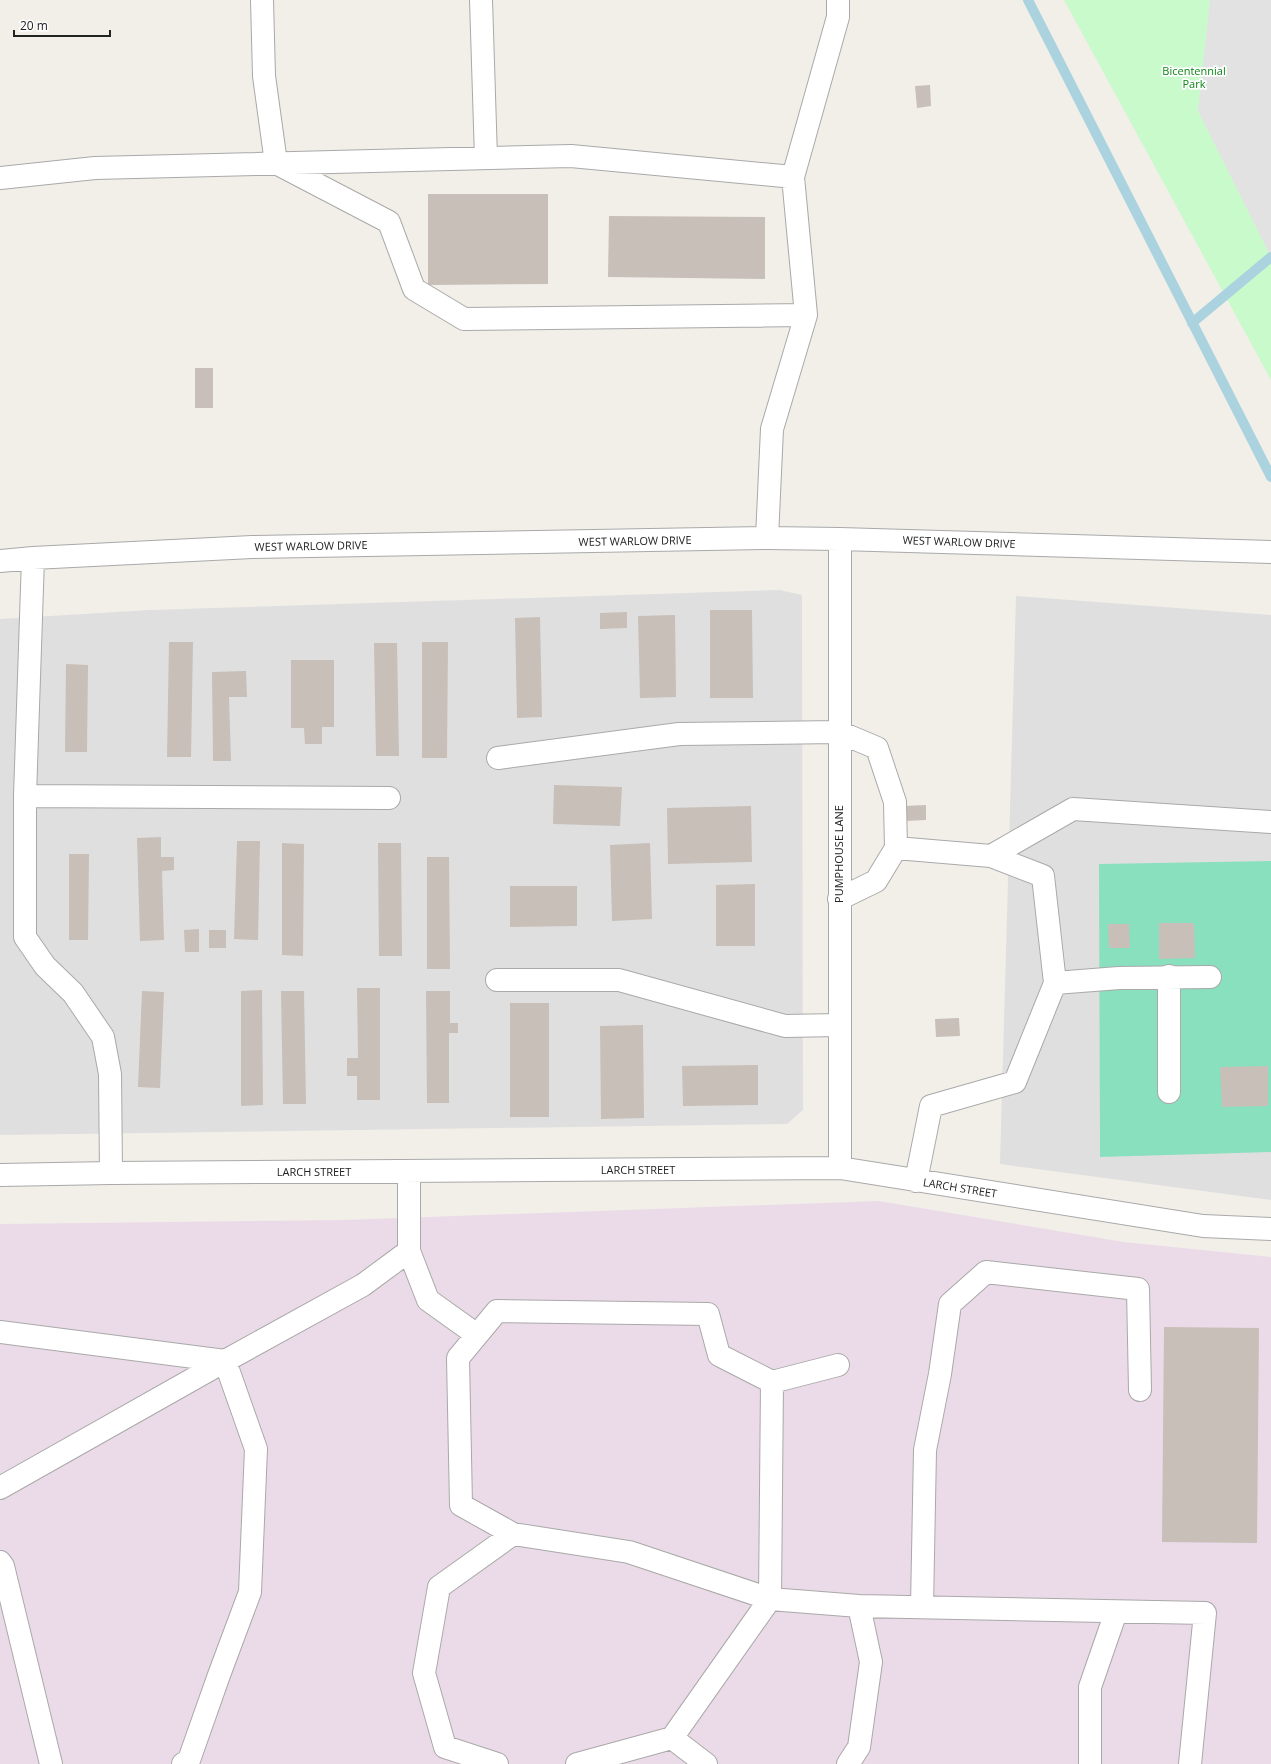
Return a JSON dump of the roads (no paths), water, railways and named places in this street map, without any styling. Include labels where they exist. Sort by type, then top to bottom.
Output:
[{"type":"street","points":[[262,0],[264,76],[276,163]]},
{"type":"street","points":[[482,0],[486,158]]},
{"type":"street","points":[[767,538],[772,429],[806,315],[793,177],[838,17],[838,0]]},
{"type":"street","points":[[0,178],[94,168],[571,156],[793,177]]},
{"type":"street","points":[[276,163],[389,222],[414,289],[464,320],[806,315]]},
{"type":"street","name":"WEST WARLOW DRIVE","points":[[0,561],[252,547],[767,538],[1271,552]]},
{"type":"street","name":"PUMPHOUSE LANE","points":[[840,539],[840,1168]]},
{"type":"street","points":[[33,558],[25,796],[25,937],[45,966],[73,993],[103,1037],[110,1074],[111,1173]]},
{"type":"street","points":[[498,758],[679,734],[839,732],[877,748],[895,802],[896,848],[876,882],[839,899]]},
{"type":"street","points":[[25,796],[389,798]]},
{"type":"street","points":[[991,856],[1073,809],[1271,822]]},
{"type":"street","points":[[896,848],[991,856],[1043,876],[1055,983],[1015,1082],[931,1106],[916,1181]]},
{"type":"street","points":[[1055,983],[1169,976],[1210,977]]},
{"type":"street","points":[[1169,976],[1169,1092]]},
{"type":"street","points":[[497,980],[619,980],[784,1026],[839,1026]]},
{"type":"street","name":"LARCH STREET","points":[[0,1175],[840,1168],[1203,1226],[1271,1229]]},
{"type":"street","points":[[409,1171],[409,1251],[428,1300],[477,1335]]},
{"type":"street","points":[[0,1488],[225,1360],[363,1285],[409,1251]]},
{"type":"street","points":[[922,1607],[925,1450],[940,1374],[950,1304],[986,1272],[1138,1289],[1140,1390]]},
{"type":"street","points":[[838,1365],[772,1382],[719,1355],[708,1314],[497,1311],[458,1358],[461,1504],[513,1534],[629,1552],[770,1599],[860,1606],[1205,1613],[1190,1764]]},
{"type":"street","points":[[0,1332],[225,1360]]},
{"type":"street","points":[[182,1764],[189,1760],[250,1592],[256,1449],[225,1360]]},
{"type":"street","points":[[577,1764],[672,1738],[770,1599],[772,1382]]},
{"type":"street","points":[[497,1764],[446,1747],[424,1673],[439,1588],[513,1534]]},
{"type":"street","points":[[0,1562],[3,1566],[51,1764]]},
{"type":"street","points":[[848,1764],[859,1747],[871,1662],[860,1606]]},
{"type":"street","points":[[1090,1764],[1090,1687],[1116,1612]]},
{"type":"street","points":[[672,1738],[706,1764]]},
{"type":"waterway","points":[[1028,0],[1271,477]]},
{"type":"waterway","points":[[1192,323],[1271,257]]},
{"type":"park label","name":"Bicentennial Park","points":[[1194,77]]}]
